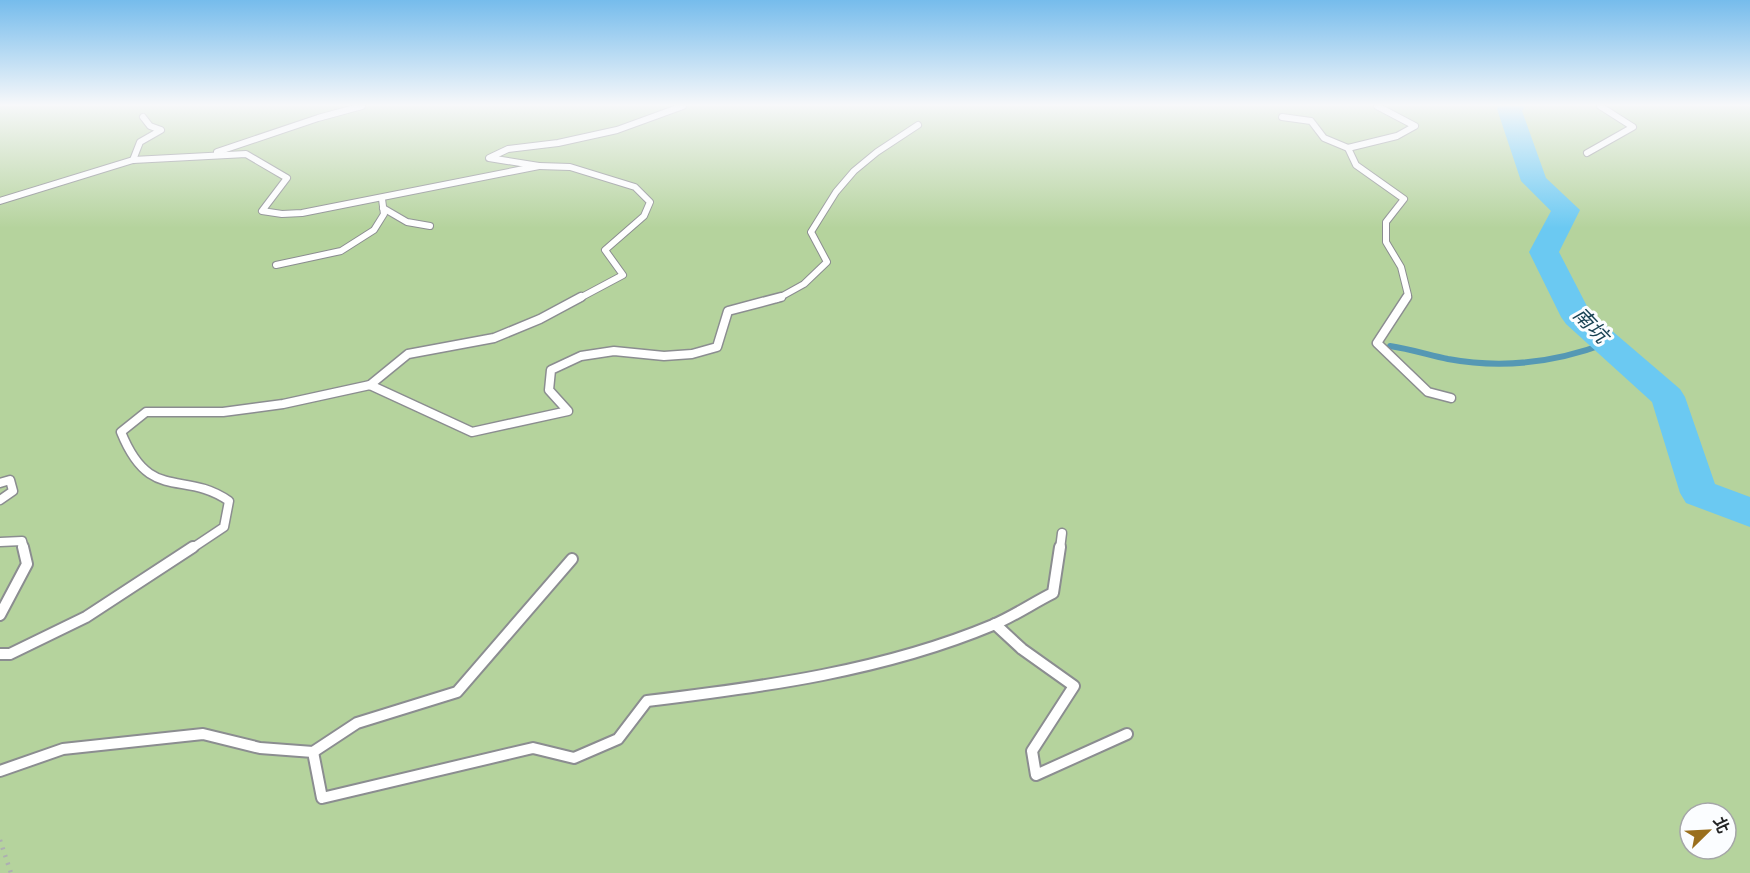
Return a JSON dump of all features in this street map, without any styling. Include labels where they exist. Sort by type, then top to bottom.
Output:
[{"type":"lane","points":[[133,160],[138,147]]},
{"type":"lane","points":[[208,155],[233,147]]},
{"type":"lane","points":[[0,654],[10,654],[86,617],[224,527],[229,501],[216,491],[187,486],[144,472],[129,453],[122,432],[146,412],[223,412],[283,404],[370,385],[408,354],[494,338],[540,319],[623,275],[605,250],[644,216],[651,202],[635,187],[570,166],[539,166],[489,158],[497,150],[522,147]]},
{"type":"lane","points":[[370,385],[472,432],[568,411],[549,390],[551,370],[581,356],[614,351],[664,356],[692,354],[717,347],[728,311],[781,299],[808,282],[827,261],[811,232],[853,172],[888,147]]},
{"type":"lane","points":[[1345,147],[1353,147]]},
{"type":"lane","points":[[1587,153],[1598,147]]},
{"type":"lane","points":[[1348,148],[1356,165],[1404,199],[1386,222],[1386,242],[1401,267],[1408,295],[1377,343],[1428,392],[1451,398]]},
{"type":"lane","points":[[0,201],[133,160],[246,154],[287,178],[262,212],[275,216],[382,199],[539,166]]},
{"type":"lane","points":[[276,265],[341,251],[374,230],[384,214],[382,199]]},
{"type":"lane","points":[[383,208],[408,222],[430,226]]},
{"type":"lane","points":[[0,483],[10,480],[13,491],[0,500]]},
{"type":"lane","points":[[313,752],[322,798],[533,748],[574,758],[618,739],[648,701],[765,687],[865,667],[938,646],[995,624],[1053,593],[1062,533]]},
{"type":"lane","points":[[0,542],[22,541],[27,564],[0,615]]},
{"type":"lane","points":[[0,771],[63,749],[203,734],[260,748],[313,752],[357,723],[457,692],[572,559]]},
{"type":"lane","points":[[995,624],[1022,649],[1074,686],[1032,751],[1036,775],[1127,734]]},
{"type":"path","points":[[0,840],[11,873]]},
{"type":"green space","points":[[0,147],[1750,147],[1750,873],[0,873]]},
{"type":"waterway","name":"南坑","points":[[1522,147],[1534,181],[1566,210],[1544,252],[1577,317],[1668,397],[1699,493],[1750,512]]},
{"type":"waterway","points":[[1390,346],[1468,362],[1509,363],[1569,355],[1607,343]]}]
